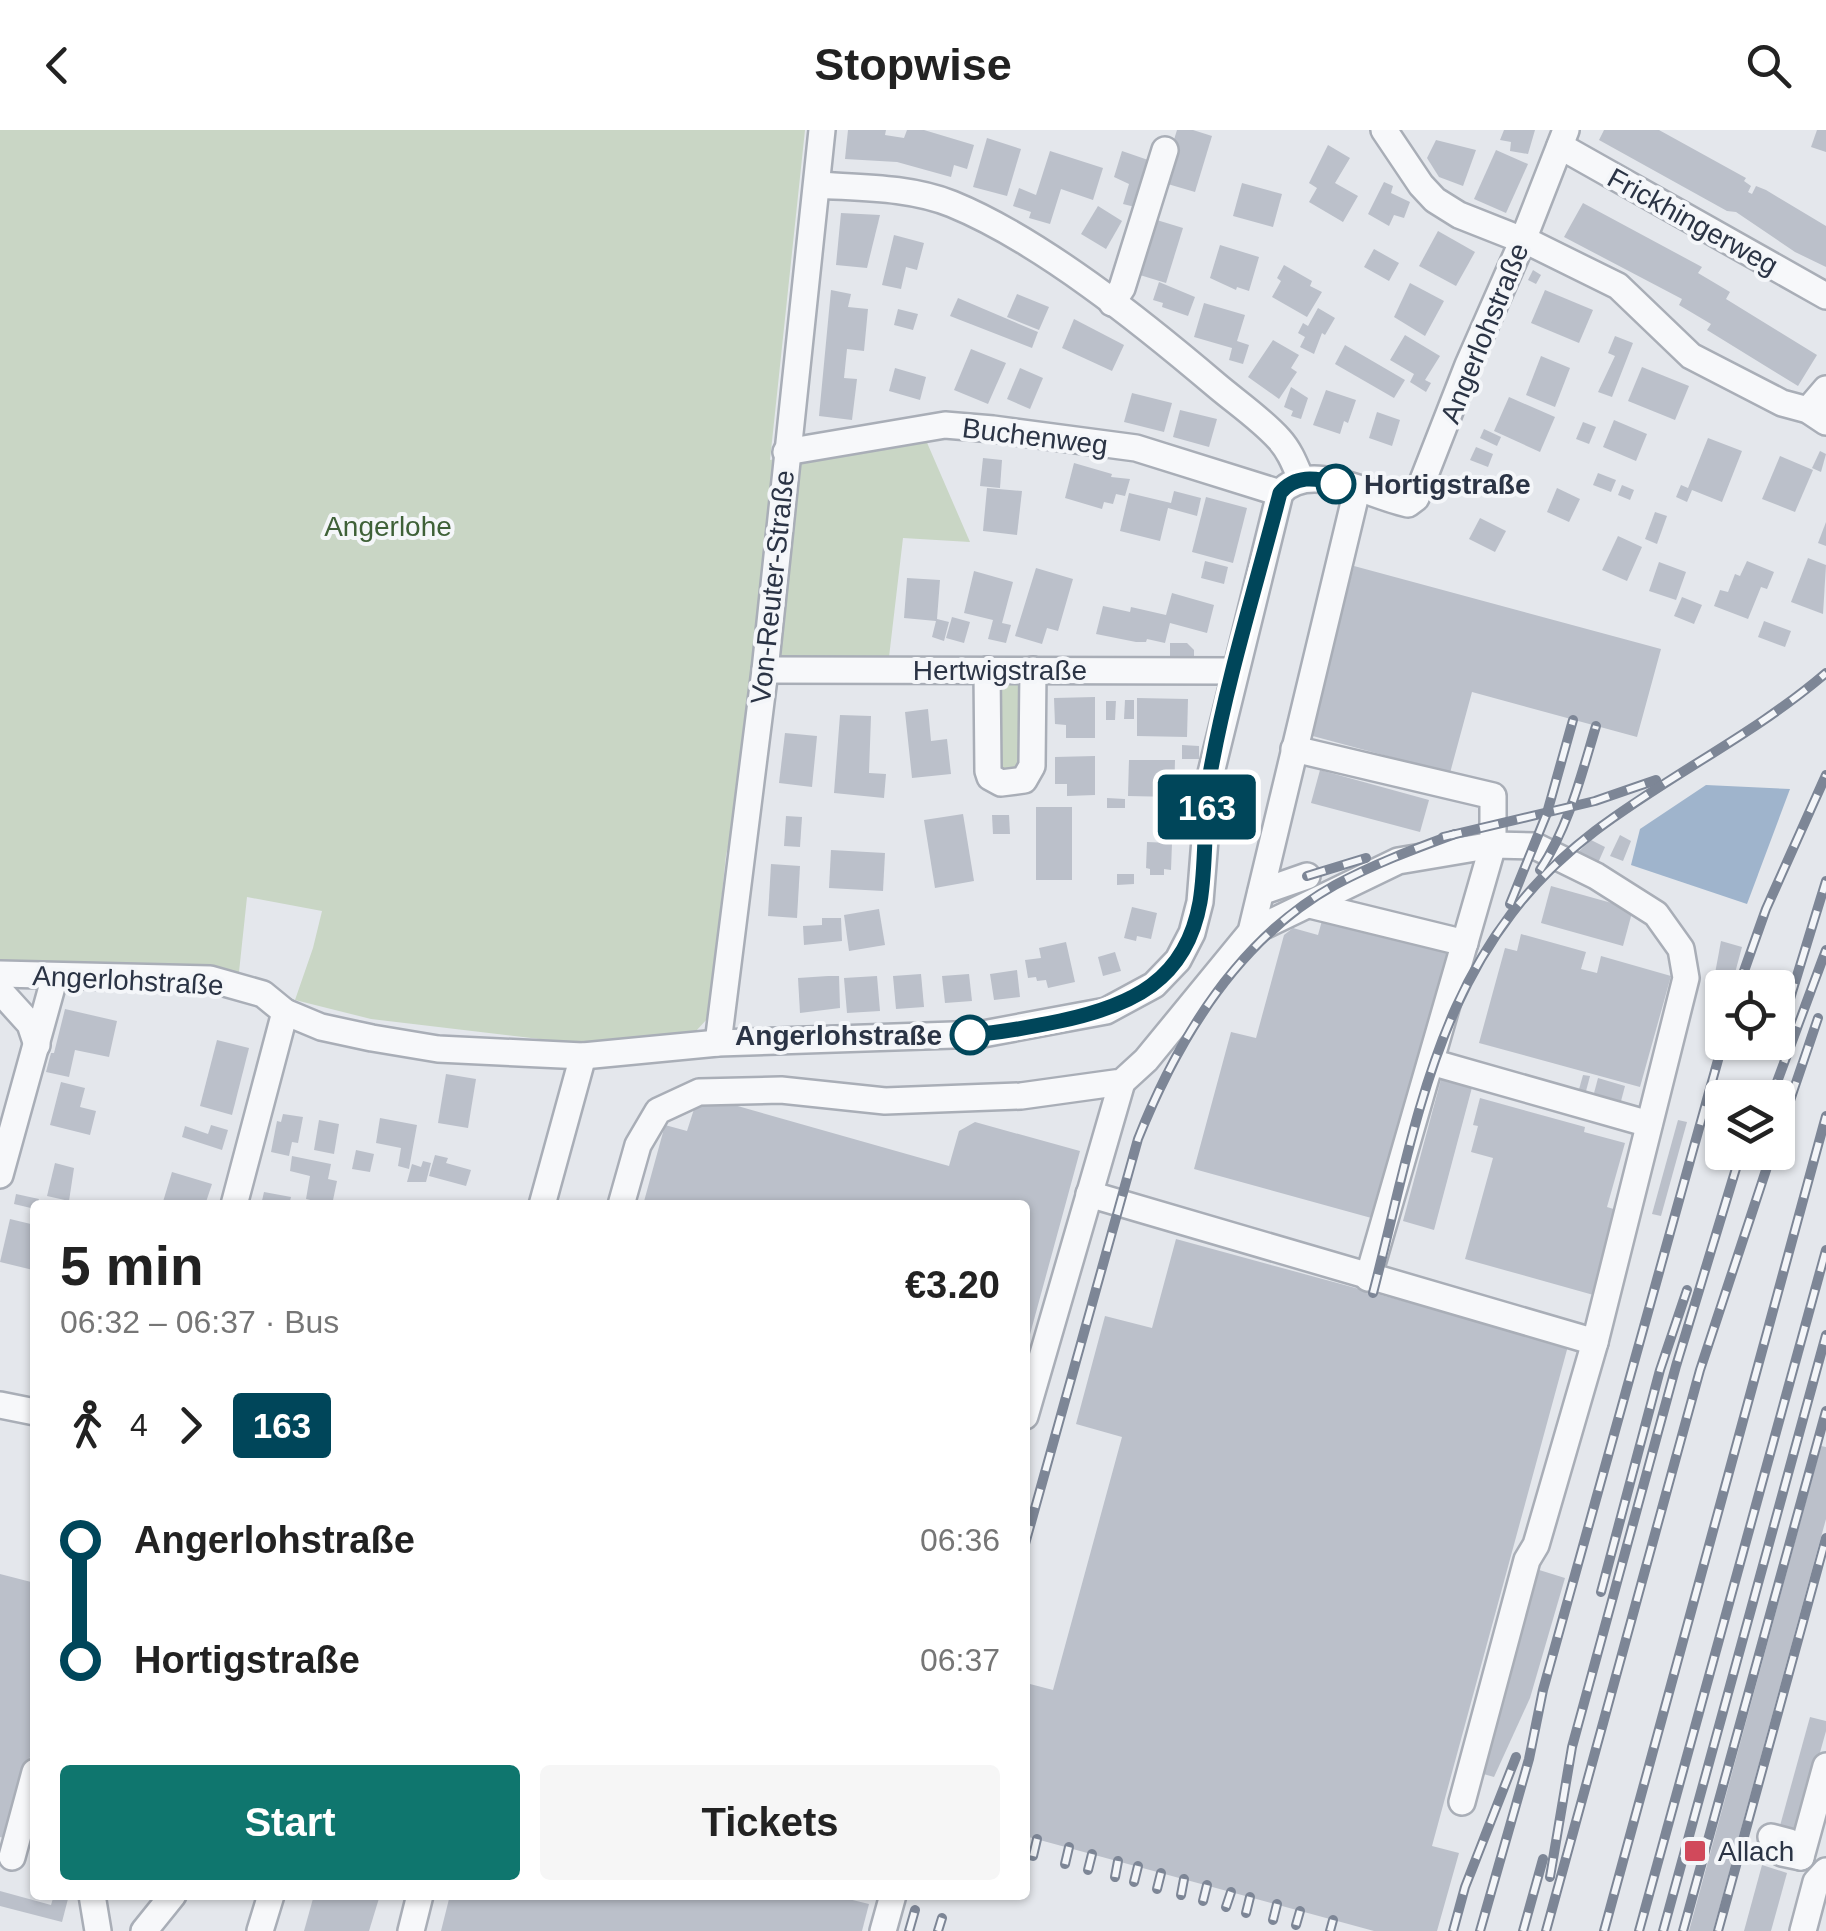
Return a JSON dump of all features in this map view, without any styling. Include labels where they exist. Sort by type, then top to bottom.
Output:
[{"type":"street","name":"Von-Reuter-Straße","points":[[718,1042],[766,670],[822,130]]},
{"type":"street","points":[[1384,130],[1435,200],[1458,215],[1523,240],[1631,295],[1692,356],[1782,403],[1817,416],[1826,389]]},
{"type":"street","name":"Angerlohstraße","points":[[0,974],[210,979],[263,994],[285,1012],[321,1026],[438,1048],[583,1056],[718,1042],[984,1034],[1106,1011],[1154,985],[1178,960],[1192,933],[1200,902],[1210,777],[1235,670],[1291,486],[1321,479],[1408,504],[1416,498],[1563,138]]},
{"type":"street","name":"Frickhingerweg","points":[[1563,138],[1826,296]]},
{"type":"street","points":[[1112,303],[1122,288],[1165,150]]},
{"type":"street","points":[[816,185],[908,190],[996,225],[1180,354],[1278,438],[1292,457],[1291,486]]},
{"type":"street","name":"Buchenweg","points":[[786,452],[945,425],[1136,448],[1291,486]]},
{"type":"street","points":[[1251,932],[1357,490]]},
{"type":"street","name":"Hertwigstraße","points":[[766,670],[1235,670]]},
{"type":"street","points":[[987,670],[988,771],[990,777],[1001,783],[1024,780],[1032,766],[1033,670]]},
{"type":"street","points":[[1294,750],[1493,796],[1493,846],[1368,1278]]},
{"type":"street","points":[[1030,1398],[1122,1082],[1146,1060],[1251,932],[1398,861],[1493,846],[1535,846],[1596,876],[1656,914],[1681,949],[1686,978],[1595,1342],[1536,1545],[1528,1560],[1462,1802]]},
{"type":"street","points":[[1260,892],[1306,876]]},
{"type":"street","points":[[1310,905],[1465,943]]},
{"type":"street","points":[[0,1175],[55,976]]},
{"type":"street","points":[[0,991],[30,1024],[37,1045]]},
{"type":"street","points":[[235,1200],[285,1012]]},
{"type":"street","points":[[543,1200],[583,1056]]},
{"type":"street","points":[[1431,1062],[1649,1124]]},
{"type":"street","points":[[623,1200],[638,1146],[658,1110],[698,1092],[780,1090],[884,1100],[1021,1096],[1122,1082]]},
{"type":"street","points":[[1088,1194],[1595,1342]]},
{"type":"street","points":[[0,1406],[30,1411]]},
{"type":"street","points":[[1785,1849],[1819,1823],[1826,1766]]},
{"type":"street","points":[[16,1858],[30,1795]]},
{"type":"street","points":[[1803,1931],[1816,1882],[1826,1871]]},
{"type":"street","points":[[93,1900],[98,1931]]},
{"type":"street","points":[[144,1931],[169,1900]]},
{"type":"street","points":[[260,1931],[269,1900]]},
{"type":"street","points":[[411,1931],[419,1900]]},
{"type":"street","points":[[883,1931],[892,1900]]},
{"type":"green space","name":"Angerlohe","points":[[0,130],[805,130],[770,460],[862,442],[925,438],[970,542],[903,538],[889,657],[776,658],[726,855],[709,1017],[695,1032],[607,1047],[371,1019],[295,1000],[322,911],[247,897],[239,972],[53,968],[0,999]]},
{"type":"green space","points":[[1000,681],[1019,681],[1022,685],[1022,768],[1000,772],[995,685]]},
{"type":"water","points":[[1706,785],[1790,789],[1747,904],[1631,865],[1640,829]]},
{"type":"building","points":[[848,130],[886,130],[885,135],[904,138],[907,130],[924,130],[974,145],[967,169],[954,165],[951,177],[897,162],[845,159]]},
{"type":"building","points":[[1177,130],[1212,136],[1195,192],[1161,182]]},
{"type":"building","points":[[1504,130],[1535,130],[1528,154],[1510,151],[1511,142],[1500,140]]},
{"type":"building","points":[[1604,130],[1659,130],[1746,178],[1744,181],[1751,186],[1748,192],[1752,194],[1756,186],[1766,190],[1826,226],[1826,267],[1795,252],[1736,212],[1727,211],[1599,140]]},
{"type":"building","points":[[1817,130],[1826,130],[1826,152],[1811,147]]},
{"type":"building","points":[[987,138],[1021,149],[1007,196],[973,187]]},
{"type":"building","points":[[1436,140],[1476,150],[1463,186],[1439,177],[1427,158]]},
{"type":"building","points":[[1328,145],[1350,158],[1335,183],[1358,196],[1343,222],[1309,202],[1317,188],[1309,183]]},
{"type":"building","points":[[1496,150],[1528,164],[1506,213],[1474,199]]},
{"type":"building","points":[[1050,151],[1103,168],[1093,200],[1061,189],[1050,224],[1029,218],[1031,212],[1013,206],[1019,188],[1036,195]]},
{"type":"building","points":[[1122,151],[1151,161],[1139,208],[1123,204],[1129,184],[1114,177]]},
{"type":"building","points":[[1384,182],[1393,186],[1391,193],[1410,202],[1404,218],[1394,215],[1389,226],[1368,214]]},
{"type":"building","points":[[1242,183],[1282,194],[1273,227],[1233,216]]},
{"type":"building","points":[[1583,203],[1702,267],[1698,273],[1730,292],[1726,299],[1817,355],[1798,386],[1707,330],[1711,324],[1679,305],[1682,299],[1564,237]]},
{"type":"building","points":[[1098,206],[1122,221],[1106,249],[1081,234]]},
{"type":"building","points":[[841,213],[880,215],[867,268],[836,265]]},
{"type":"building","points":[[1147,217],[1183,228],[1166,283],[1130,272]]},
{"type":"building","points":[[1438,231],[1475,252],[1456,286],[1419,266]]},
{"type":"building","points":[[894,235],[924,243],[917,270],[906,267],[901,289],[882,285]]},
{"type":"building","points":[[1220,245],[1259,257],[1249,291],[1237,287],[1236,290],[1210,278]]},
{"type":"building","points":[[1374,249],[1399,263],[1389,281],[1364,267]]},
{"type":"building","points":[[1284,265],[1312,281],[1310,286],[1322,292],[1307,317],[1272,297]]},
{"type":"building","points":[[1533,270],[1541,275],[1536,284],[1528,280]]},
{"type":"building","points":[[1159,282],[1195,297],[1188,316],[1153,300]]},
{"type":"building","points":[[1410,283],[1444,301],[1425,336],[1394,317]]},
{"type":"building","points":[[831,290],[851,294],[848,307],[868,309],[864,351],[847,349],[844,378],[857,379],[852,420],[819,416]]},
{"type":"building","points":[[1545,290],[1593,310],[1579,343],[1531,323]]},
{"type":"building","points":[[1017,294],[1049,307],[1039,330],[1007,317]]},
{"type":"building","points":[[958,298],[1038,332],[1032,348],[950,316]]},
{"type":"building","points":[[1204,303],[1245,315],[1237,341],[1249,345],[1243,364],[1229,360],[1232,348],[1194,337]]},
{"type":"building","points":[[1318,308],[1335,318],[1325,335],[1322,333],[1314,354],[1300,347],[1305,337],[1298,333],[1303,323],[1308,326]]},
{"type":"building","points":[[898,309],[918,314],[913,330],[894,325]]},
{"type":"building","points":[[1074,319],[1124,345],[1112,371],[1062,348]]},
{"type":"building","points":[[1405,335],[1440,356],[1425,380],[1431,383],[1426,392],[1410,382],[1414,374],[1390,360]]},
{"type":"building","points":[[1615,336],[1633,343],[1612,397],[1598,392],[1615,356],[1608,353]]},
{"type":"building","points":[[1273,340],[1299,355],[1291,368],[1297,372],[1279,399],[1248,377]]},
{"type":"building","points":[[1345,345],[1405,380],[1394,398],[1335,364]]},
{"type":"building","points":[[971,349],[1006,363],[988,404],[954,390]]},
{"type":"building","points":[[1541,356],[1570,368],[1555,407],[1526,395]]},
{"type":"building","points":[[1642,367],[1689,386],[1675,420],[1628,401]]},
{"type":"building","points":[[895,368],[926,377],[920,400],[889,391]]},
{"type":"building","points":[[1020,368],[1043,378],[1030,409],[1007,399]]},
{"type":"building","points":[[1291,387],[1308,398],[1301,419],[1291,416],[1293,411],[1284,407]]},
{"type":"building","points":[[1326,390],[1356,400],[1340,434],[1313,425]]},
{"type":"building","points":[[1132,393],[1172,403],[1164,432],[1124,422]]},
{"type":"building","points":[[1509,397],[1555,417],[1540,452],[1494,431]]},
{"type":"building","points":[[1180,410],[1217,419],[1209,447],[1173,437]]},
{"type":"building","points":[[1377,412],[1400,420],[1392,446],[1369,438]]},
{"type":"building","points":[[1614,420],[1647,434],[1636,461],[1603,447]]},
{"type":"building","points":[[1583,422],[1596,427],[1589,444],[1576,439]]},
{"type":"building","points":[[1484,429],[1501,437],[1497,446],[1480,438]]},
{"type":"building","points":[[1708,438],[1742,451],[1722,502],[1692,490],[1687,502],[1676,497],[1681,485],[1688,488]]},
{"type":"building","points":[[1476,447],[1493,454],[1488,467],[1470,460]]},
{"type":"building","points":[[1820,451],[1826,454],[1821,472],[1812,468]]},
{"type":"building","points":[[1780,456],[1813,470],[1795,512],[1762,499]]},
{"type":"building","points":[[983,458],[1002,460],[1000,488],[980,486]]},
{"type":"building","points":[[1074,463],[1112,474],[1111,477],[1130,479],[1125,496],[1116,494],[1113,504],[1104,502],[1102,509],[1065,498]]},
{"type":"building","points":[[1598,473],[1616,480],[1611,492],[1593,485]]},
{"type":"building","points":[[1622,485],[1634,490],[1630,500],[1618,495]]},
{"type":"building","points":[[987,488],[1022,491],[1017,535],[983,531]]},
{"type":"building","points":[[1557,488],[1580,499],[1569,522],[1547,512]]},
{"type":"building","points":[[1174,491],[1201,498],[1197,516],[1168,508],[1160,541],[1120,531],[1129,493],[1171,503]]},
{"type":"building","points":[[1206,497],[1247,508],[1233,563],[1192,552]]},
{"type":"building","points":[[1655,512],[1667,516],[1657,544],[1645,539]]},
{"type":"building","points":[[1480,518],[1506,531],[1495,552],[1469,539]]},
{"type":"building","points":[[1826,522],[1826,546],[1818,543]]},
{"type":"building","points":[[1618,536],[1642,547],[1627,581],[1602,570]]},
{"type":"building","points":[[1808,558],[1826,565],[1823,614],[1791,602]]},
{"type":"building","points":[[1205,561],[1228,567],[1224,584],[1201,578]]},
{"type":"building","points":[[1747,561],[1774,572],[1767,589],[1761,587],[1748,619],[1714,606],[1720,590],[1728,592],[1735,574],[1740,576]]},
{"type":"building","points":[[1659,562],[1686,572],[1676,600],[1649,591]]},
{"type":"building","points":[[1354,566],[1661,649],[1637,737],[1472,692],[1450,773],[1309,735]]},
{"type":"building","points":[[1036,568],[1073,579],[1058,631],[1047,628],[1042,644],[1015,636]]},
{"type":"building","points":[[974,571],[1013,582],[1002,623],[1011,625],[1006,643],[988,639],[993,620],[964,613]]},
{"type":"building","points":[[907,578],[940,580],[937,619],[949,622],[944,641],[932,637],[936,621],[904,618]]},
{"type":"building","points":[[1172,593],[1214,605],[1207,633],[1170,623],[1165,643],[1096,634],[1103,606],[1166,615]]},
{"type":"building","points":[[1682,597],[1702,605],[1694,624],[1674,616]]},
{"type":"building","points":[[952,617],[970,622],[964,643],[946,638]]},
{"type":"building","points":[[1764,621],[1791,631],[1785,647],[1758,637]]},
{"type":"building","points":[[1170,643],[1187,643],[1194,650],[1194,659],[1170,659]]},
{"type":"building","points":[[1095,697],[1095,738],[1066,738],[1066,725],[1055,724],[1054,698]]},
{"type":"building","points":[[1137,698],[1188,699],[1187,737],[1137,736]]},
{"type":"building","points":[[1125,700],[1134,700],[1134,719],[1124,719]]},
{"type":"building","points":[[1106,701],[1116,701],[1115,720],[1106,720]]},
{"type":"building","points":[[928,709],[931,741],[947,739],[951,774],[912,778],[905,712]]},
{"type":"building","points":[[840,715],[871,716],[869,773],[886,774],[884,798],[834,793]]},
{"type":"building","points":[[785,733],[817,736],[812,787],[779,783]]},
{"type":"building","points":[[1182,745],[1199,746],[1199,759],[1182,759]]},
{"type":"building","points":[[1095,756],[1095,795],[1067,796],[1067,784],[1055,784],[1055,757]]},
{"type":"building","points":[[1129,760],[1175,760],[1174,797],[1128,796]]},
{"type":"building","points":[[1320,770],[1429,800],[1420,832],[1311,803]]},
{"type":"building","points":[[1107,798],[1125,799],[1125,808],[1107,808]]},
{"type":"building","points":[[1036,807],[1072,807],[1072,880],[1036,880]]},
{"type":"building","points":[[963,814],[974,881],[935,888],[924,820]]},
{"type":"building","points":[[992,815],[1009,815],[1010,834],[993,834]]},
{"type":"building","points":[[786,816],[802,817],[800,847],[784,846]]},
{"type":"building","points":[[1620,835],[1631,841],[1623,861],[1610,856]]},
{"type":"building","points":[[1591,840],[1605,847],[1598,863],[1576,854]]},
{"type":"building","points":[[1147,842],[1172,843],[1171,870],[1164,869],[1164,875],[1150,875],[1146,868]]},
{"type":"building","points":[[831,850],[885,853],[883,891],[829,888]]},
{"type":"building","points":[[771,864],[800,866],[797,918],[768,916]]},
{"type":"building","points":[[1117,874],[1134,874],[1134,884],[1117,885]]},
{"type":"building","points":[[1551,886],[1633,909],[1623,946],[1541,923]]},
{"type":"building","points":[[1132,907],[1157,913],[1151,939],[1124,938]]},
{"type":"building","points":[[879,909],[885,945],[849,951],[844,915]]},
{"type":"building","points":[[1323,917],[1448,951],[1375,1219],[1194,1169],[1231,1032],[1256,1038],[1284,935],[1293,928],[1318,935]]},
{"type":"building","points":[[822,918],[841,918],[842,941],[804,945],[803,926],[822,925]]},
{"type":"building","points":[[1521,934],[1586,952],[1581,969],[1597,973],[1601,956],[1671,976],[1640,1087],[1479,1043],[1505,948],[1517,951]]},
{"type":"building","points":[[1721,941],[1742,947],[1736,970],[1716,970]]},
{"type":"building","points":[[1066,942],[1075,982],[1048,988],[1046,980],[1028,978],[1025,960],[1041,958],[1039,948]]},
{"type":"building","points":[[1115,952],[1121,971],[1103,976],[1098,957]]},
{"type":"building","points":[[1017,970],[1020,997],[994,1000],[990,974]]},
{"type":"building","points":[[921,974],[924,1007],[896,1009],[893,976]]},
{"type":"building","points":[[969,974],[972,1001],[945,1003],[942,976]]},
{"type":"building","points":[[839,976],[840,1008],[800,1013],[798,978]]},
{"type":"building","points":[[877,976],[880,1011],[847,1013],[844,978]]},
{"type":"building","points":[[65,1009],[117,1021],[109,1057],[75,1050],[69,1077],[46,1072]]},
{"type":"building","points":[[217,1040],[249,1048],[232,1115],[200,1106]]},
{"type":"building","points":[[1443,1072],[1474,1080],[1434,1230],[1403,1221]]},
{"type":"building","points":[[446,1074],[476,1079],[468,1128],[438,1123]]},
{"type":"building","points":[[1583,1075],[1590,1076],[1585,1095],[1578,1093]]},
{"type":"building","points":[[1598,1078],[1625,1086],[1620,1105],[1593,1097]]},
{"type":"building","points":[[61,1082],[85,1088],[80,1107],[96,1111],[90,1135],[50,1125]]},
{"type":"building","points":[[1480,1098],[1585,1127],[1584,1132],[1625,1143],[1607,1207],[1620,1211],[1597,1296],[1465,1259],[1493,1158],[1471,1152]]},
{"type":"building","points":[[720,1101],[949,1166],[959,1131],[975,1122],[1080,1151],[1030,1334],[1030,1200],[644,1200],[665,1125],[687,1131],[694,1109]]},
{"type":"building","points":[[283,1114],[303,1117],[298,1143],[292,1142],[289,1156],[271,1152],[277,1121],[281,1122]]},
{"type":"building","points":[[380,1118],[417,1125],[409,1169],[398,1166],[401,1148],[376,1143]]},
{"type":"building","points":[[319,1120],[339,1124],[334,1154],[314,1150]]},
{"type":"building","points":[[1678,1120],[1687,1122],[1661,1216],[1652,1214]]},
{"type":"building","points":[[211,1125],[228,1130],[222,1150],[182,1137],[185,1126],[208,1134]]},
{"type":"building","points":[[356,1150],[374,1154],[370,1172],[352,1169]]},
{"type":"building","points":[[435,1155],[448,1158],[446,1163],[471,1170],[466,1186],[429,1176]]},
{"type":"building","points":[[292,1156],[331,1164],[328,1179],[337,1181],[333,1200],[306,1199],[310,1176],[290,1171]]},
{"type":"building","points":[[423,1161],[431,1163],[426,1182],[407,1182],[412,1164],[421,1167]]},
{"type":"building","points":[[55,1163],[74,1168],[69,1200],[47,1196]]},
{"type":"building","points":[[172,1172],[212,1184],[207,1200],[164,1200]]},
{"type":"building","points":[[264,1192],[291,1197],[290,1200],[262,1200]]},
{"type":"building","points":[[16,1194],[39,1199],[30,1200],[30,1208],[14,1204]]},
{"type":"building","points":[[10,1219],[30,1224],[30,1269],[0,1262]]},
{"type":"building","points":[[1176,1239],[1568,1346],[1432,1846],[1459,1853],[1437,1931],[1374,1931],[1030,1837],[1030,1684],[1053,1690],[1122,1437],[1076,1424],[1105,1316],[1152,1328]]},
{"type":"building","points":[[1821,1446],[1826,1447],[1826,1519],[1713,1931],[1689,1931]]},
{"type":"building","points":[[1536,1569],[1565,1578],[1530,1698],[1494,1777],[1480,1773]]},
{"type":"building","points":[[0,1574],[30,1582],[30,1757],[7,1839],[0,1837]]},
{"type":"building","points":[[1810,1717],[1826,1721],[1826,1731],[1796,1839],[1778,1833]]},
{"type":"building","points":[[1762,1865],[1787,1873],[1771,1931],[1744,1931]]},
{"type":"building","points":[[0,1891],[51,1905],[52,1900],[68,1900],[62,1922],[0,1906]]},
{"type":"building","points":[[313,1900],[378,1900],[369,1931],[304,1931]]},
{"type":"building","points":[[449,1900],[853,1900],[869,1904],[862,1931],[441,1931]]},
{"type":"railway","points":[[1373,1293],[1422,1100],[1442,1040],[1468,983],[1501,928],[1542,878],[1595,831],[1770,716],[1826,673]]},
{"type":"railway","points":[[1510,904],[1547,813],[1573,720]]},
{"type":"railway","points":[[1540,870],[1567,818],[1596,726]]},
{"type":"railway","points":[[1744,970],[1766,909],[1826,775]]},
{"type":"railway","points":[[1443,837],[1595,801],[1656,780]]},
{"type":"railway","points":[[1030,1526],[1138,1139],[1192,1028],[1241,962],[1300,907],[1364,870],[1455,834]]},
{"type":"railway","points":[[1307,876],[1366,858]]},
{"type":"railway","points":[[1795,982],[1826,881]]},
{"type":"railway","points":[[1778,1080],[1826,950]]},
{"type":"railway","points":[[1795,1086],[1818,1018]]},
{"type":"railway","points":[[1480,1931],[1718,1060]]},
{"type":"railway","points":[[1604,1931],[1826,1116]]},
{"type":"railway","points":[[1550,1877],[1572,1747],[1676,1366],[1736,1170]]},
{"type":"railway","points":[[1546,1931],[1700,1370],[1766,1170]]},
{"type":"railway","points":[[1639,1931],[1826,1250]]},
{"type":"railway","points":[[1601,1592],[1660,1370],[1687,1290]]},
{"type":"railway","points":[[1663,1931],[1826,1335]]},
{"type":"railway","points":[[1683,1931],[1826,1411]]},
{"type":"railway","points":[[1718,1931],[1826,1538]]},
{"type":"railway","points":[[1453,1931],[1465,1887],[1516,1757]]},
{"type":"railway","points":[[1033,1856],[1037,1839]]},
{"type":"railway","points":[[1065,1864],[1069,1847]]},
{"type":"railway","points":[[1088,1870],[1092,1854]]},
{"type":"railway","points":[[1523,1931],[1543,1859]]},
{"type":"railway","points":[[1115,1877],[1118,1861]]},
{"type":"railway","points":[[1134,1882],[1138,1866]]},
{"type":"railway","points":[[1157,1889],[1161,1873]]},
{"type":"railway","points":[[1181,1895],[1184,1879]]},
{"type":"railway","points":[[1203,1901],[1207,1885]]},
{"type":"railway","points":[[1226,1907],[1231,1892]]},
{"type":"railway","points":[[1246,1913],[1250,1897]]},
{"type":"railway","points":[[1273,1920],[1277,1904]]},
{"type":"railway","points":[[909,1931],[915,1910]]},
{"type":"railway","points":[[1296,1925],[1300,1911]]},
{"type":"railway","points":[[938,1931],[942,1918]]},
{"type":"railway","points":[[1330,1931],[1333,1920]]},
{"type":"bus line","name":"163","points":[[970,1035],[1106,1011],[1154,985],[1178,960],[1192,933],[1200,902],[1210,777],[1280,493],[1288,484],[1302,479],[1336,484]]},
{"type":"place","name":"Hortigstraße","points":[[1336,484]]},
{"type":"place","name":"Angerlohstraße","points":[[970,1035]]},
{"type":"place","name":"Allach","points":[[1695,1851]]}]
